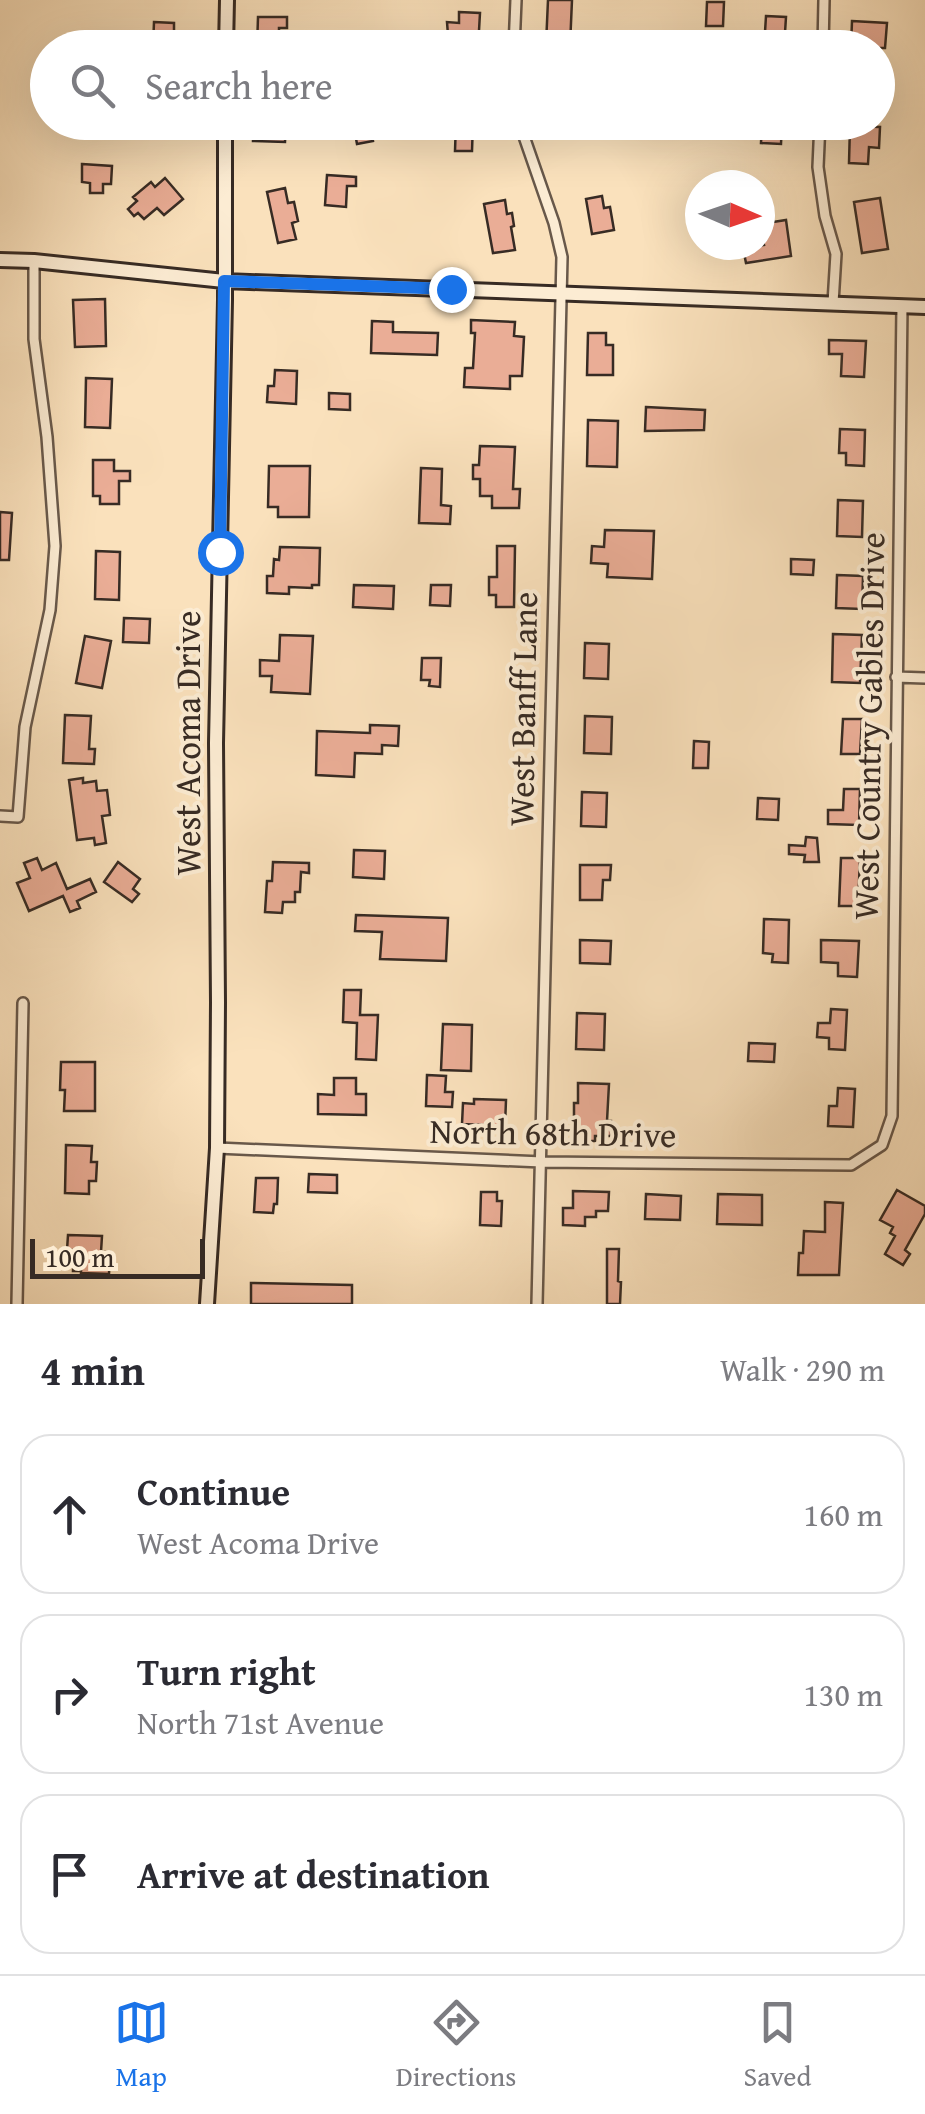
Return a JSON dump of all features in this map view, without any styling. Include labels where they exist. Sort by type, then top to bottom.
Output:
[{"type":"street","points":[[226,0],[226,30]]},
{"type":"street","points":[[515,30],[516,0]]},
{"type":"street","points":[[823,30],[824,0]]},
{"type":"street","name":"West Acoma Drive","points":[[207,1304],[216,1148],[216,743],[225,140]]},
{"type":"street","name":"West Banff Lane","points":[[525,140],[562,256],[536,1304]]},
{"type":"street","points":[[819,140],[818,167],[825,216],[836,254],[833,303]]},
{"type":"street","points":[[0,260],[34,260],[224,281],[925,307]]},
{"type":"street","points":[[0,816],[18,817],[24,726],[50,610],[55,546],[48,437],[34,339],[34,260]]},
{"type":"street","name":"West Country Gables Drive","points":[[882,1145],[892,1116],[902,306]]},
{"type":"street","points":[[896,677],[925,678]]},
{"type":"street","points":[[18,1304],[23,1003]]},
{"type":"street","name":"North 68th Drive","points":[[216,1148],[542,1162],[851,1165],[882,1145]]},
{"type":"building","points":[[548,0],[572,0],[571,30],[547,30]]},
{"type":"building","points":[[707,2],[724,2],[723,26],[706,26]]},
{"type":"building","points":[[459,12],[480,13],[479,30],[448,30],[447,22],[459,23]]},
{"type":"building","points":[[766,16],[786,17],[785,30],[765,30]]},
{"type":"building","points":[[258,17],[287,17],[287,28],[258,30]]},
{"type":"building","points":[[852,21],[887,23],[886,30],[852,30]]},
{"type":"building","points":[[154,22],[174,23],[174,30],[154,30]]},
{"type":"building","points":[[455,140],[472,140],[472,151],[455,151]]},
{"type":"building","points":[[761,140],[781,140],[781,144]]},
{"type":"building","points":[[850,140],[879,140],[879,148],[869,147],[868,164],[849,163]]},
{"type":"building","points":[[82,164],[112,166],[111,184],[103,184],[103,193],[90,193],[90,183],[82,182]]},
{"type":"building","points":[[327,175],[356,177],[356,186],[347,186],[346,207],[325,205]]},
{"type":"building","points":[[165,178],[183,199],[164,215],[157,208],[144,219],[138,213],[134,216],[128,209],[137,201],[133,197],[151,182],[155,187]]},
{"type":"building","points":[[285,188],[288,203],[294,202],[298,221],[292,223],[296,239],[278,243],[267,192]]},
{"type":"building","points":[[602,196],[604,208],[610,207],[614,230],[592,234],[586,199]]},
{"type":"building","points":[[880,198],[888,249],[862,253],[854,202]]},
{"type":"building","points":[[505,200],[507,214],[512,213],[515,250],[493,253],[484,204]]},
{"type":"building","points":[[786,220],[791,256],[775,258],[775,222]]},
{"type":"building","points":[[105,299],[106,346],[75,347],[73,300]]},
{"type":"building","points":[[471,320],[515,322],[514,336],[524,337],[522,376],[510,376],[510,389],[464,387],[465,368],[473,368],[475,333],[471,333]]},
{"type":"building","points":[[372,321],[393,322],[393,332],[438,333],[437,355],[371,353]]},
{"type":"building","points":[[588,333],[606,333],[606,345],[613,345],[613,375],[587,375]]},
{"type":"building","points":[[829,340],[866,341],[864,377],[841,376],[842,354],[829,354]]},
{"type":"building","points":[[275,370],[297,371],[296,404],[267,402]]},
{"type":"building","points":[[86,378],[112,379],[110,428],[85,427]]},
{"type":"building","points":[[329,393],[350,394],[350,410],[329,409]]},
{"type":"building","points":[[646,407],[705,410],[704,430],[645,431]]},
{"type":"building","points":[[588,420],[618,421],[617,467],[587,466]]},
{"type":"building","points":[[840,429],[865,430],[864,466],[846,465],[846,453],[839,453]]},
{"type":"building","points":[[480,446],[515,447],[513,489],[520,489],[519,508],[492,508],[492,496],[480,496],[480,479],[473,479],[473,465],[479,465]]},
{"type":"building","points":[[93,460],[114,460],[114,471],[130,471],[130,481],[119,481],[119,504],[100,504],[100,496],[93,496]]},
{"type":"building","points":[[269,466],[310,466],[309,517],[278,517],[278,507],[268,507]]},
{"type":"building","points":[[421,468],[442,469],[441,505],[451,506],[450,524],[419,523]]},
{"type":"building","points":[[838,500],[863,501],[862,537],[837,536]]},
{"type":"building","points":[[0,512],[12,513],[9,560],[0,560]]},
{"type":"building","points":[[605,530],[654,531],[652,579],[607,577],[608,564],[591,563],[592,546],[604,547]]},
{"type":"building","points":[[497,546],[515,546],[514,607],[496,607],[496,595],[489,595],[489,577],[497,577]]},
{"type":"building","points":[[280,547],[320,548],[319,585],[289,587],[289,594],[267,593],[267,576],[273,576],[274,559],[279,560]]},
{"type":"building","points":[[96,551],[120,552],[119,600],[95,599]]},
{"type":"building","points":[[791,559],[814,560],[813,575],[791,574]]},
{"type":"building","points":[[837,575],[863,576],[862,609],[836,608]]},
{"type":"building","points":[[354,585],[394,586],[393,609],[353,607]]},
{"type":"building","points":[[431,585],[451,585],[450,606],[430,605]]},
{"type":"building","points":[[124,618],[150,619],[149,643],[123,642]]},
{"type":"building","points":[[833,634],[862,635],[860,683],[832,682]]},
{"type":"building","points":[[280,635],[313,636],[310,694],[271,692],[272,676],[260,676],[260,660],[279,661]]},
{"type":"building","points":[[85,636],[111,641],[102,688],[76,683]]},
{"type":"building","points":[[585,643],[609,644],[608,679],[584,678]]},
{"type":"building","points":[[422,658],[441,658],[440,687],[429,686],[430,680],[421,680]]},
{"type":"building","points":[[65,715],[91,716],[89,749],[95,749],[94,764],[63,763]]},
{"type":"building","points":[[585,716],[612,717],[611,754],[584,753]]},
{"type":"building","points":[[843,719],[862,719],[860,754],[841,754]]},
{"type":"building","points":[[370,725],[399,726],[398,746],[382,745],[382,754],[355,753],[354,777],[316,775],[317,731],[370,733]]},
{"type":"building","points":[[694,741],[709,742],[708,768],[693,768]]},
{"type":"building","points":[[83,778],[83,783],[96,781],[97,791],[107,790],[110,815],[102,816],[106,843],[95,845],[94,838],[77,840],[69,780]]},
{"type":"building","points":[[844,789],[860,789],[859,825],[828,824],[828,810],[843,810]]},
{"type":"building","points":[[582,792],[607,793],[606,827],[581,826]]},
{"type":"building","points":[[758,798],[779,799],[778,820],[757,819]]},
{"type":"building","points":[[806,837],[817,838],[819,862],[804,862],[805,855],[789,854],[789,845],[805,846]]},
{"type":"building","points":[[354,850],[385,851],[384,879],[353,877]]},
{"type":"building","points":[[37,858],[42,870],[56,863],[67,889],[90,879],[96,892],[77,901],[80,908],[70,912],[63,896],[29,911],[17,883],[30,878],[24,863]]},
{"type":"building","points":[[841,858],[860,858],[858,906],[839,906]]},
{"type":"building","points":[[118,862],[140,879],[133,889],[139,894],[132,902],[104,882]]},
{"type":"building","points":[[273,862],[309,863],[309,873],[301,872],[295,902],[283,902],[282,913],[265,912]]},
{"type":"building","points":[[580,865],[611,865],[610,880],[603,880],[602,900],[580,900]]},
{"type":"building","points":[[356,915],[448,918],[446,961],[380,959],[382,932],[355,931]]},
{"type":"building","points":[[764,919],[789,920],[788,963],[772,962],[773,954],[763,953]]},
{"type":"building","points":[[580,940],[611,941],[610,964],[580,963]]},
{"type":"building","points":[[821,940],[859,941],[857,977],[838,976],[838,963],[821,962]]},
{"type":"building","points":[[344,990],[361,990],[360,1015],[378,1015],[376,1060],[356,1059],[357,1023],[343,1022]]},
{"type":"building","points":[[831,1009],[847,1010],[845,1050],[829,1049],[829,1038],[817,1037],[818,1023],[830,1023]]},
{"type":"building","points":[[577,1013],[605,1014],[604,1050],[576,1049]]},
{"type":"building","points":[[443,1024],[472,1025],[471,1071],[441,1070]]},
{"type":"building","points":[[749,1043],[775,1044],[774,1062],[748,1061]]},
{"type":"building","points":[[61,1062],[95,1062],[95,1111],[64,1111]]},
{"type":"building","points":[[427,1075],[446,1076],[445,1092],[453,1092],[452,1107],[426,1106]]},
{"type":"building","points":[[334,1078],[356,1078],[356,1094],[366,1094],[366,1115],[318,1114],[318,1094],[334,1095]]},
{"type":"building","points":[[578,1083],[609,1084],[607,1121],[611,1121],[611,1136],[578,1141],[574,1103],[578,1103]]},
{"type":"building","points":[[838,1088],[855,1089],[853,1127],[828,1126],[829,1106],[837,1106]]},
{"type":"building","points":[[474,1099],[506,1100],[505,1126],[462,1124],[463,1103],[474,1104]]},
{"type":"building","points":[[66,1145],[92,1146],[91,1162],[97,1162],[96,1181],[89,1181],[89,1194],[65,1193]]},
{"type":"building","points":[[309,1174],[337,1175],[337,1193],[308,1192]]},
{"type":"building","points":[[256,1178],[278,1178],[273,1213],[254,1212]]},
{"type":"building","points":[[897,1190],[925,1206],[925,1214],[905,1250],[910,1254],[903,1265],[885,1254],[895,1236],[890,1233],[893,1227],[880,1220]]},
{"type":"building","points":[[573,1191],[609,1192],[608,1211],[596,1211],[596,1217],[585,1217],[585,1226],[563,1225],[563,1208],[573,1208]]},
{"type":"building","points":[[481,1192],[497,1192],[497,1201],[502,1201],[501,1226],[480,1225]]},
{"type":"building","points":[[646,1194],[681,1196],[680,1220],[645,1219]]},
{"type":"building","points":[[718,1194],[762,1195],[762,1225],[717,1224]]},
{"type":"building","points":[[825,1202],[843,1203],[839,1275],[798,1275],[804,1231],[825,1232]]},
{"type":"building","points":[[68,1235],[102,1236],[101,1252],[110,1252],[109,1274],[73,1271],[74,1250],[67,1250]]},
{"type":"building","points":[[607,1249],[619,1249],[620,1304],[607,1304]]},
{"type":"building","points":[[251,1283],[352,1285],[352,1304],[251,1304]]},
{"type":"route","points":[[220,552],[224,281],[451,289]]}]
